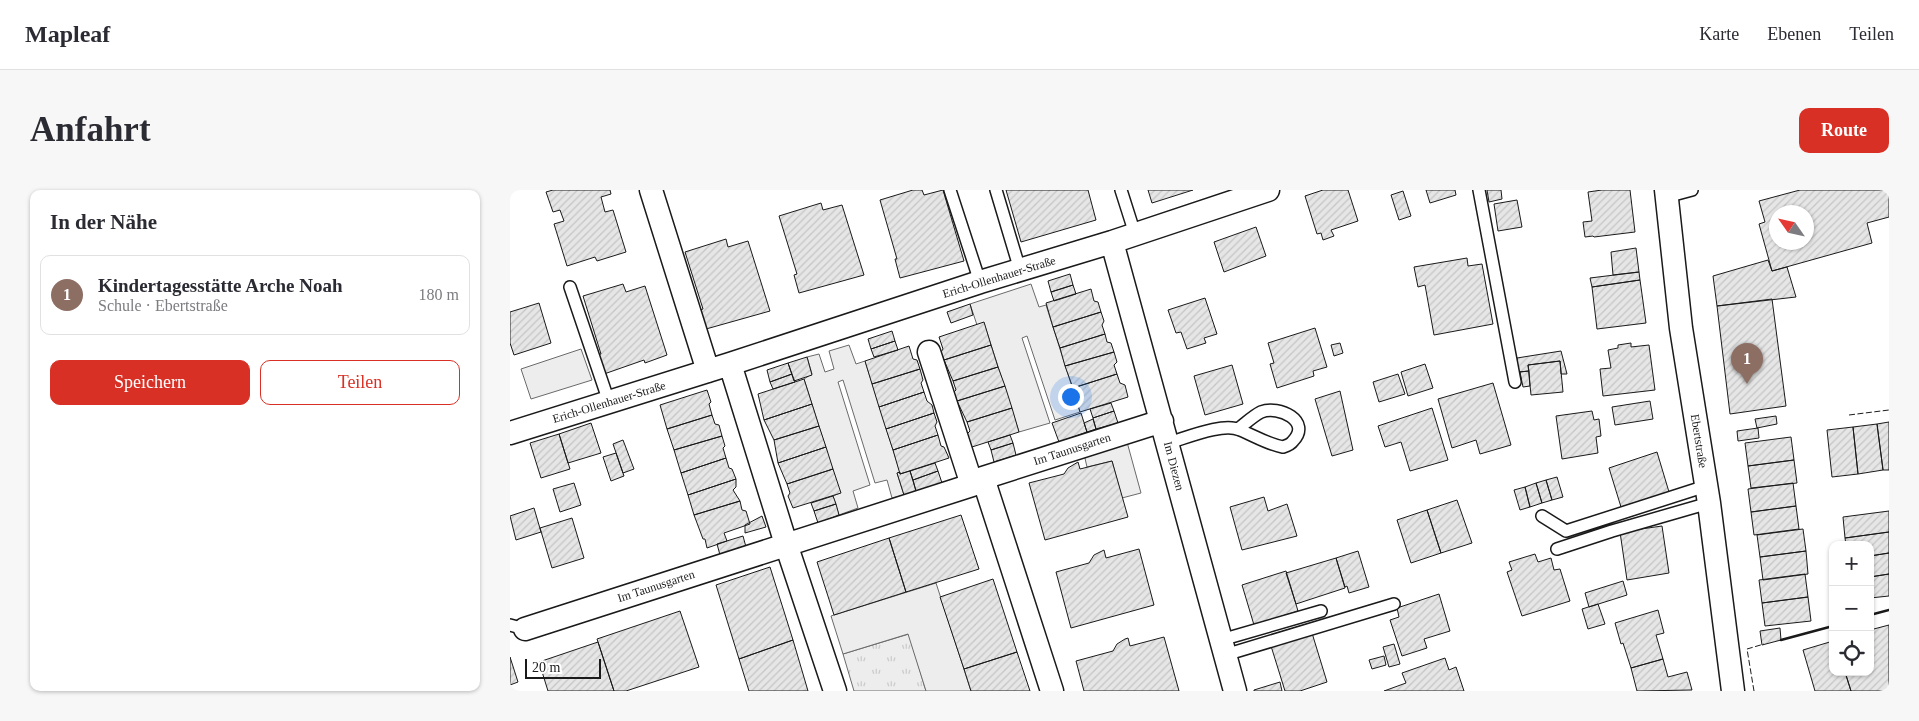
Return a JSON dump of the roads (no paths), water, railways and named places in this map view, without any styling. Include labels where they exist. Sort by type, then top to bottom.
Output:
[{"type":"street","points":[[651,190],[708,371]]},
{"type":"street","name":"Erich-Ollenhauer-Straße","points":[[510,433],[730,364],[980,282],[1112,242],[1267,190]]},
{"type":"street","name":"Ebertstraße","points":[[1666,193],[1680,328],[1707,494],[1734,691]]},
{"type":"street","name":"Im Diezen","points":[[1112,242],[1235,691]]},
{"type":"street","points":[[929,352],[978,481],[1052,691]]},
{"type":"street","points":[[730,364],[786,544],[835,691]]},
{"type":"street","name":"Im Taunusgarten","points":[[517,627],[786,544],[1162,420]]},
{"type":"lane","points":[[950,190],[980,282]]},
{"type":"lane","points":[[996,190],[1020,270]]},
{"type":"lane","points":[[1121,190],[1135,234]]},
{"type":"lane","points":[[1479,190],[1515,382]]},
{"type":"lane","points":[[1666,193],[1692,190]]},
{"type":"lane","points":[[570,287],[609,402]]},
{"type":"lane","points":[[1168,443],[1224,428],[1238,429],[1271,445],[1283,447],[1294,441],[1298,432],[1298,425],[1295,419],[1286,412],[1274,410],[1263,412],[1238,429]]},
{"type":"lane","points":[[1542,516],[1566,531],[1707,494]]},
{"type":"lane","points":[[1557,549],[1612,531],[1707,494]]},
{"type":"lane","points":[[1223,648],[1394,604]]},
{"type":"lane","points":[[1223,648],[1321,611]]},
{"type":"place","name":"Kindertagesstätte Arche Noah","points":[[1747,384]]}]
